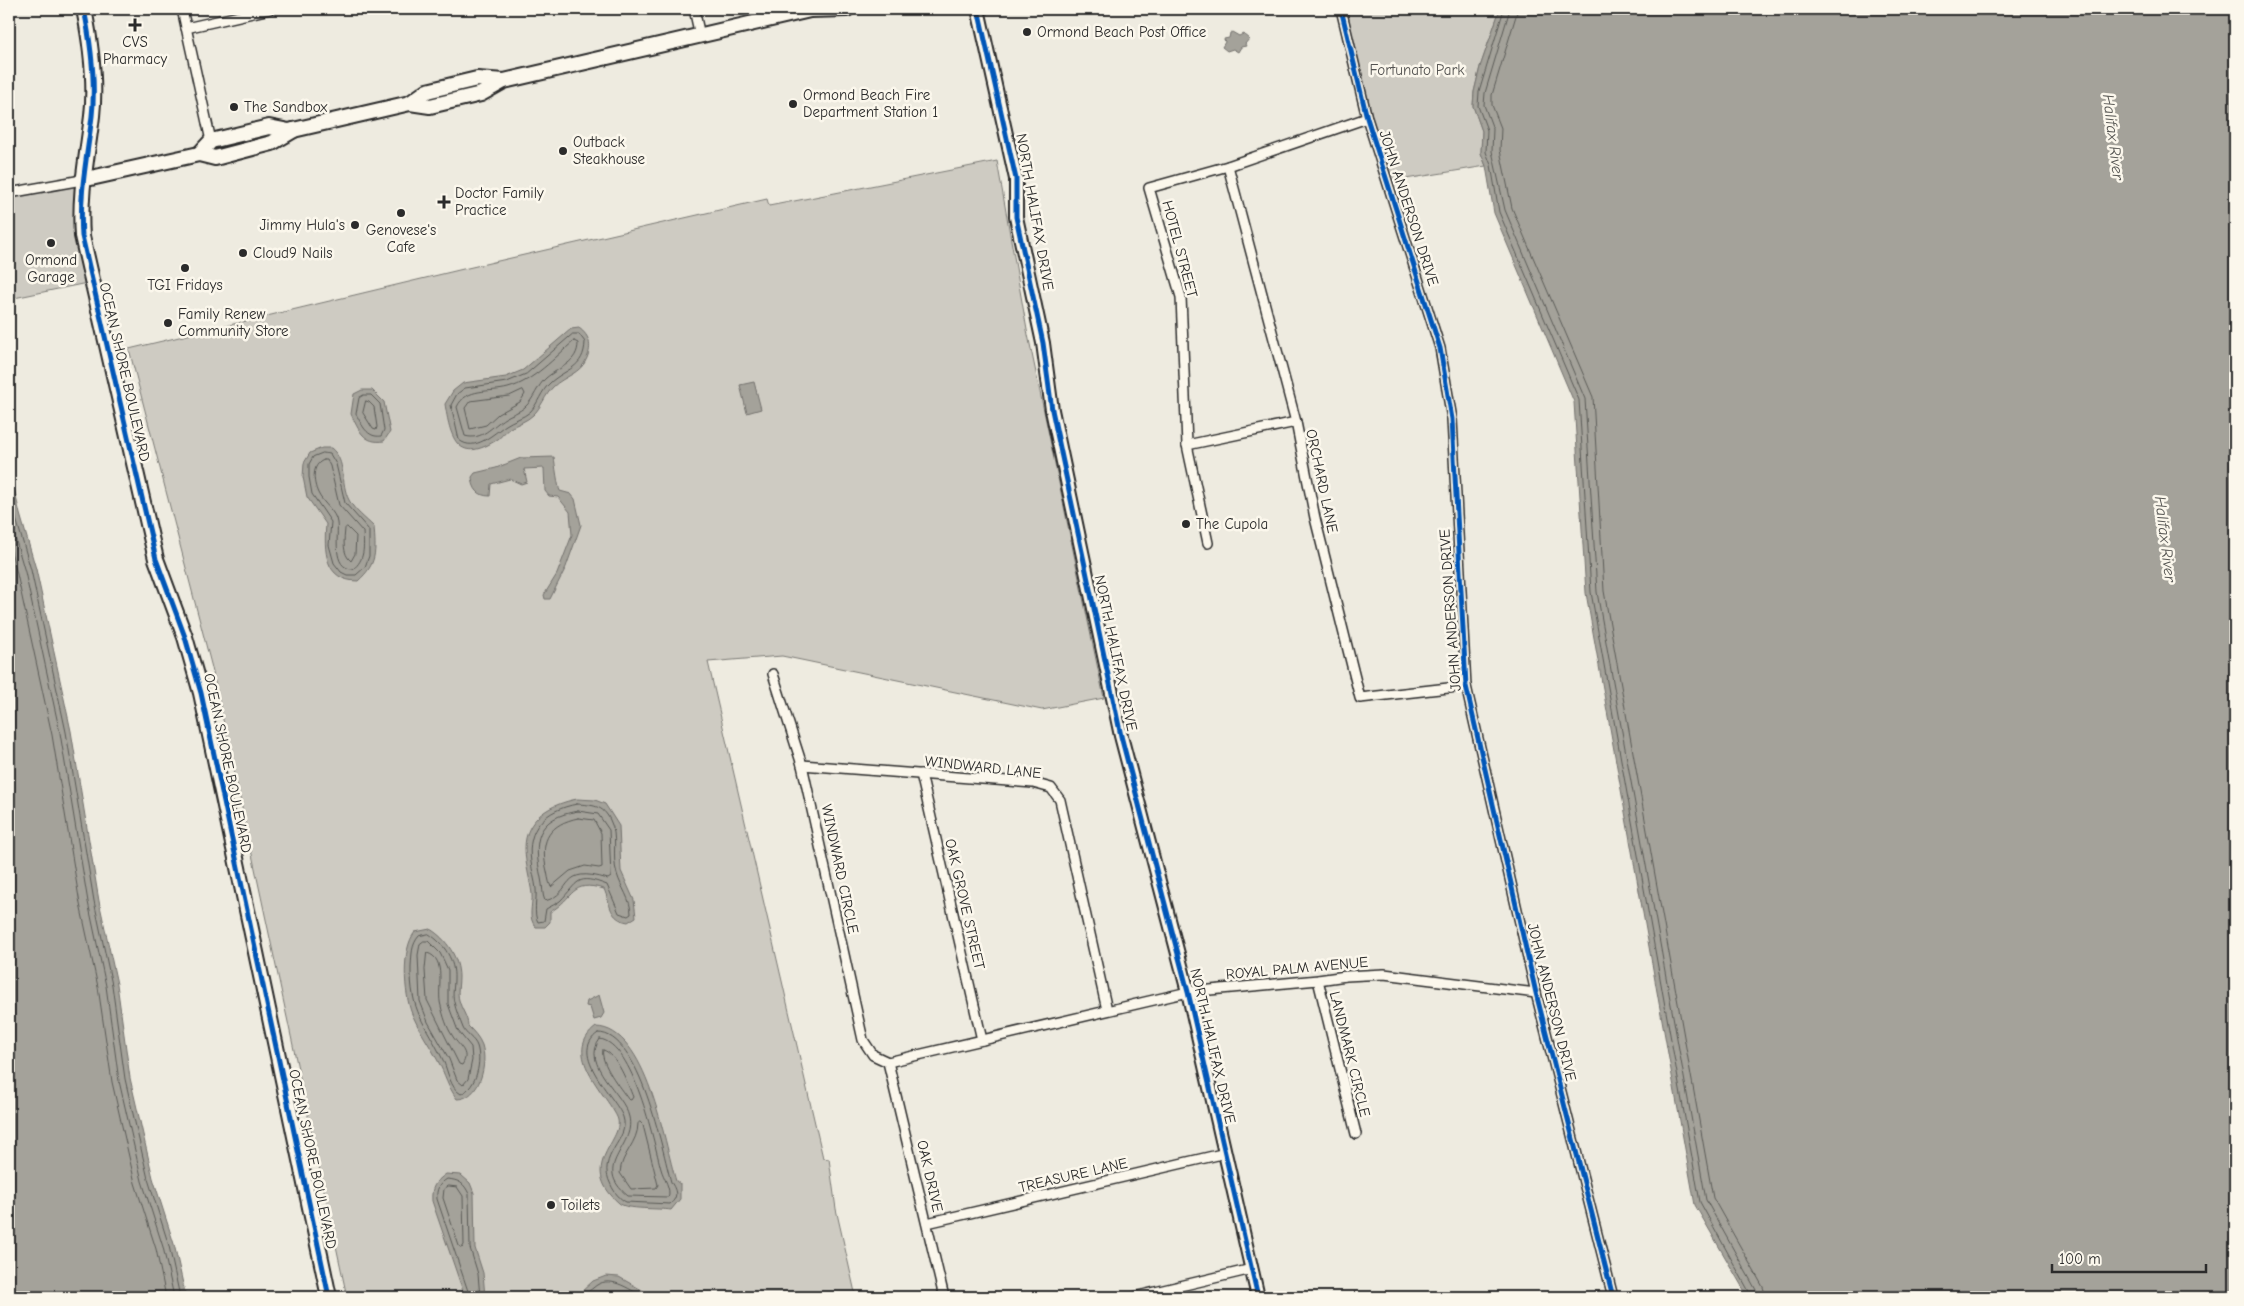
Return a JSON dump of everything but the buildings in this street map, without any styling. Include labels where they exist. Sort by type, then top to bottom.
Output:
[{"type":"main road","name":"OCEAN SHORE BOULEVARD","points":[[84,9],[92,60],[94,90],[92,117],[82,180],[80,208],[82,236],[156,559],[185,637],[201,693],[329,1297]]},
{"type":"main road","points":[[82,180],[198,154],[215,158],[272,143],[294,130],[410,103],[427,91],[477,79],[504,81],[811,9],[847,9]]},
{"type":"main road","points":[[198,154],[211,141],[269,127],[294,130]]},
{"type":"street","points":[[182,9],[211,141]]},
{"type":"street","points":[[186,28],[270,9]]},
{"type":"street","points":[[694,9],[700,36]]},
{"type":"street","name":"NORTH HALIFAX DRIVE","points":[[978,9],[1016,179],[1016,217],[1042,343],[1052,410],[1121,736],[1188,992],[1258,1297]]},
{"type":"street","name":"JOHN ANDERSON DRIVE","points":[[1341,9],[1367,118],[1440,348],[1452,419],[1466,686],[1536,994],[1613,1297]]},
{"type":"street","name":"HOTEL STREET","points":[[1208,544],[1187,445],[1180,297],[1150,188],[1228,166],[1367,118]]},
{"type":"street","name":"ORCHARD LANE","points":[[1228,166],[1296,422],[1315,518],[1360,698],[1466,686]]},
{"type":"street","points":[[9,193],[82,180]]},
{"type":"street","points":[[1187,445],[1296,422]]},
{"type":"street","name":"WINDWARD CIRCLE","points":[[773,674],[802,765],[864,1040],[873,1055],[888,1062]]},
{"type":"street","name":"WINDWARD LANE","points":[[802,765],[1033,782],[1051,788],[1060,800],[1107,1010]]},
{"type":"street","name":"OAK GROVE STREET","points":[[921,774],[982,1040]]},
{"type":"street","name":"ROYAL PALM AVENUE","points":[[888,1062],[1188,992],[1384,974],[1536,994]]},
{"type":"street","name":"LANDMARK CIRCLE","points":[[1318,980],[1356,1134]]},
{"type":"street","name":"OAK DRIVE","points":[[888,1062],[944,1297]]},
{"type":"street","name":"TREASURE LANE","points":[[927,1223],[1226,1153]]},
{"type":"street","points":[[1134,1297],[1252,1269]]},
{"type":"green space","name":"Fortunato Park","points":[[1341,9],[1500,9],[1480,67],[1474,92],[1473,106],[1482,131],[1481,153],[1486,166],[1387,182]]},
{"type":"green space","points":[[997,161],[1027,330],[1104,698],[1042,710],[782,656],[708,662],[823,1158],[829,1159],[836,1209],[856,1297],[347,1297],[212,668],[129,349],[767,199],[769,206]]},
{"type":"green space","points":[[82,180],[92,282],[9,299],[9,193]]},
{"type":"water","name":"Halifax River","points":[[1500,9],[2235,9],[2235,1297],[1748,1297],[1695,1205],[1586,593],[1574,402],[1494,213],[1486,166],[1481,153],[1482,131],[1473,106],[1480,67]]},
{"type":"water","points":[[1232,32],[1239,36],[1243,34],[1249,39],[1245,44],[1246,46],[1241,47],[1238,52],[1233,49],[1227,51],[1222,47],[1225,42],[1224,39],[1229,38]]},
{"type":"water","points":[[579,328],[588,338],[590,345],[589,354],[581,368],[553,387],[533,415],[510,428],[497,440],[482,448],[471,450],[463,448],[457,443],[449,426],[445,404],[453,391],[463,383],[506,377],[523,370],[571,329]]},
{"type":"water","points":[[754,382],[761,409],[747,413],[740,385]]},
{"type":"water","points":[[362,390],[372,390],[384,402],[390,432],[384,441],[372,440],[363,435],[351,414],[354,394]]},
{"type":"water","points":[[322,448],[331,448],[336,453],[341,466],[346,493],[351,504],[374,527],[374,557],[369,569],[358,581],[347,580],[338,576],[332,570],[326,553],[326,524],[307,497],[303,477],[304,463],[310,453]]},
{"type":"water","points":[[554,457],[560,491],[571,494],[575,499],[581,525],[566,567],[550,599],[545,599],[544,595],[557,574],[572,535],[570,512],[558,497],[549,496],[545,491],[544,468],[524,469],[527,482],[521,484],[510,479],[491,484],[490,496],[482,495],[477,491],[472,477],[475,473],[496,468],[521,458]]},
{"type":"water","points":[[9,466],[20,514],[36,569],[71,731],[99,901],[117,984],[130,1078],[153,1178],[174,1244],[186,1297],[9,1297]]},
{"type":"water","points":[[577,799],[595,800],[605,804],[619,826],[621,871],[634,900],[636,917],[628,922],[617,918],[604,889],[585,886],[579,888],[550,912],[550,922],[545,927],[536,927],[531,916],[532,894],[526,860],[526,837],[529,828],[541,814],[567,801]]},
{"type":"water","points":[[430,929],[442,938],[454,956],[459,977],[458,995],[460,1003],[468,1026],[479,1039],[484,1053],[483,1070],[477,1087],[465,1097],[457,1099],[412,1014],[407,995],[405,972],[411,940],[415,932]]},
{"type":"water","points":[[599,995],[604,1013],[601,1018],[594,1020],[590,1007],[586,1006],[587,1001]]},
{"type":"water","points":[[596,1027],[614,1032],[628,1046],[641,1066],[651,1090],[676,1181],[680,1184],[680,1199],[671,1210],[635,1208],[623,1205],[607,1189],[602,1177],[602,1165],[605,1154],[618,1125],[617,1117],[589,1072],[584,1060],[583,1049],[586,1037]]},
{"type":"water","points":[[446,1174],[461,1175],[470,1183],[474,1193],[475,1248],[483,1273],[485,1297],[465,1297],[432,1201],[434,1185]]},
{"type":"water","points":[[606,1276],[619,1277],[654,1297],[582,1297],[580,1293],[593,1281]]},
{"type":"cycle path","points":[[84,9],[91,49],[93,103],[83,190],[82,236],[156,559],[185,637],[201,693],[329,1297]]},
{"type":"cycle path","points":[[978,9],[1016,179],[1016,217],[1043,343],[1052,410],[1121,736],[1188,992],[1258,1297]]},
{"type":"cycle path","points":[[1341,9],[1367,118],[1440,348],[1452,419],[1466,686],[1536,993],[1613,1297]]},
{"type":"place","name":"CVS Pharmacy","points":[[135,25]]},
{"type":"place","name":"Ormond Beach Post Office","points":[[1027,32]]},
{"type":"place","name":"Ormond Beach Fire Department Station 1","points":[[793,104]]},
{"type":"place","name":"The Sandbox","points":[[234,107]]},
{"type":"place","name":"Outback Steakhouse","points":[[563,151]]},
{"type":"place","name":"Doctor Family Practice","points":[[444,202]]},
{"type":"place","name":"Genovese's Cafe","points":[[401,213]]},
{"type":"place","name":"Jimmy Hula's","points":[[355,225]]},
{"type":"place","name":"Ormond Garage","points":[[51,243]]},
{"type":"place","name":"Cloud9 Nails","points":[[243,253]]},
{"type":"place","name":"TGI Fridays","points":[[185,268]]},
{"type":"place","name":"Family Renew Community Store","points":[[168,323]]},
{"type":"place","name":"The Cupola","points":[[1186,524]]},
{"type":"place","name":"Toilets","points":[[551,1205]]}]
